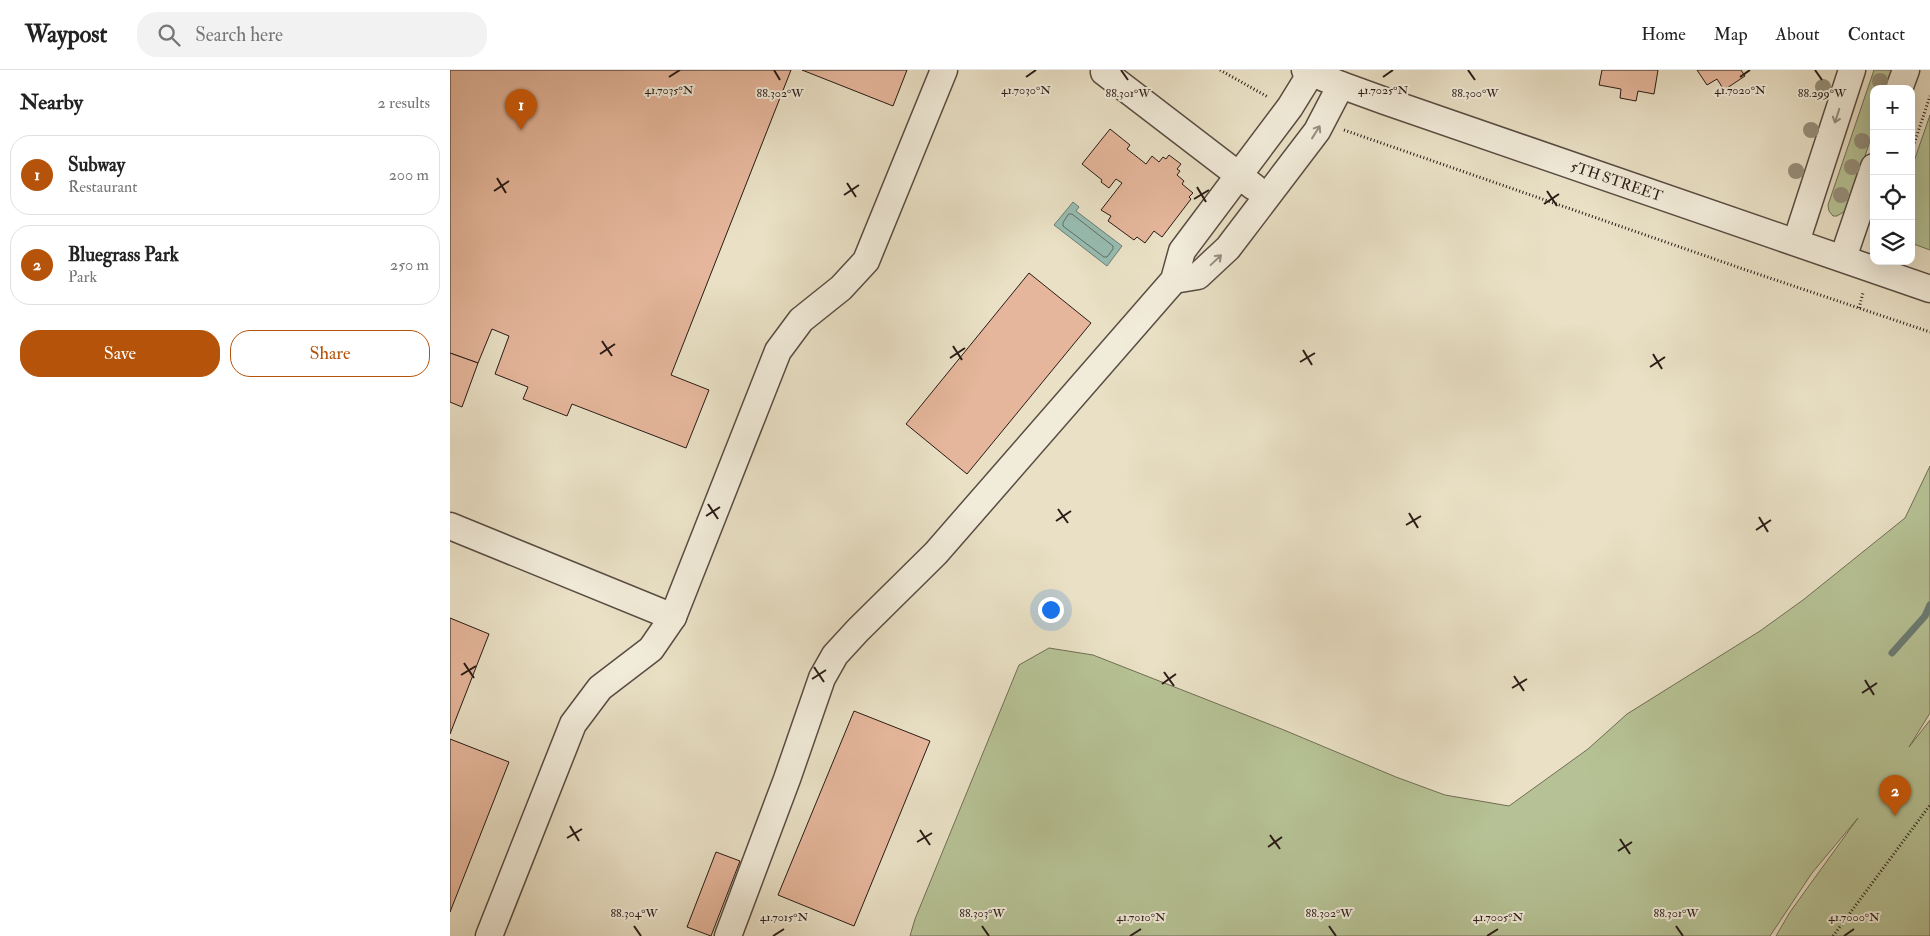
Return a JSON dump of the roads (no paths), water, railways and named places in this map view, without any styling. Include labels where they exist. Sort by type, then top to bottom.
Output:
[{"type":"street","points":[[489,936],[573,724],[600,688],[651,649],[673,617],[778,351],[801,320],[841,288],[866,261],[944,70]]},
{"type":"street","points":[[1796,242],[1852,70]]},
{"type":"street","points":[[1900,85],[1906,70]]},
{"type":"street","points":[[1104,72],[1268,197]]},
{"type":"street","points":[[728,936],[787,779],[822,678],[835,654],[936,553],[1174,280],[1182,251],[1290,107],[1308,72]]},
{"type":"street","name":"5TH STREET","points":[[1308,72],[1340,85],[1930,289]]},
{"type":"street","points":[[1174,280],[1198,276],[1236,238],[1317,130],[1340,85]]},
{"type":"street","points":[[1843,258],[1871,175]]},
{"type":"street","points":[[1208,217],[1236,238]]},
{"type":"street","points":[[450,526],[673,617]]},
{"type":"water","points":[[1073,202],[1079,207],[1076,211],[1122,246],[1107,266],[1054,225]]},
{"type":"waterway","points":[[1892,653],[1925,616],[1930,605]]},
{"type":"place","name":"Subway","points":[[521,130]]},
{"type":"place","name":"Bluegrass Park","points":[[1895,816]]}]
